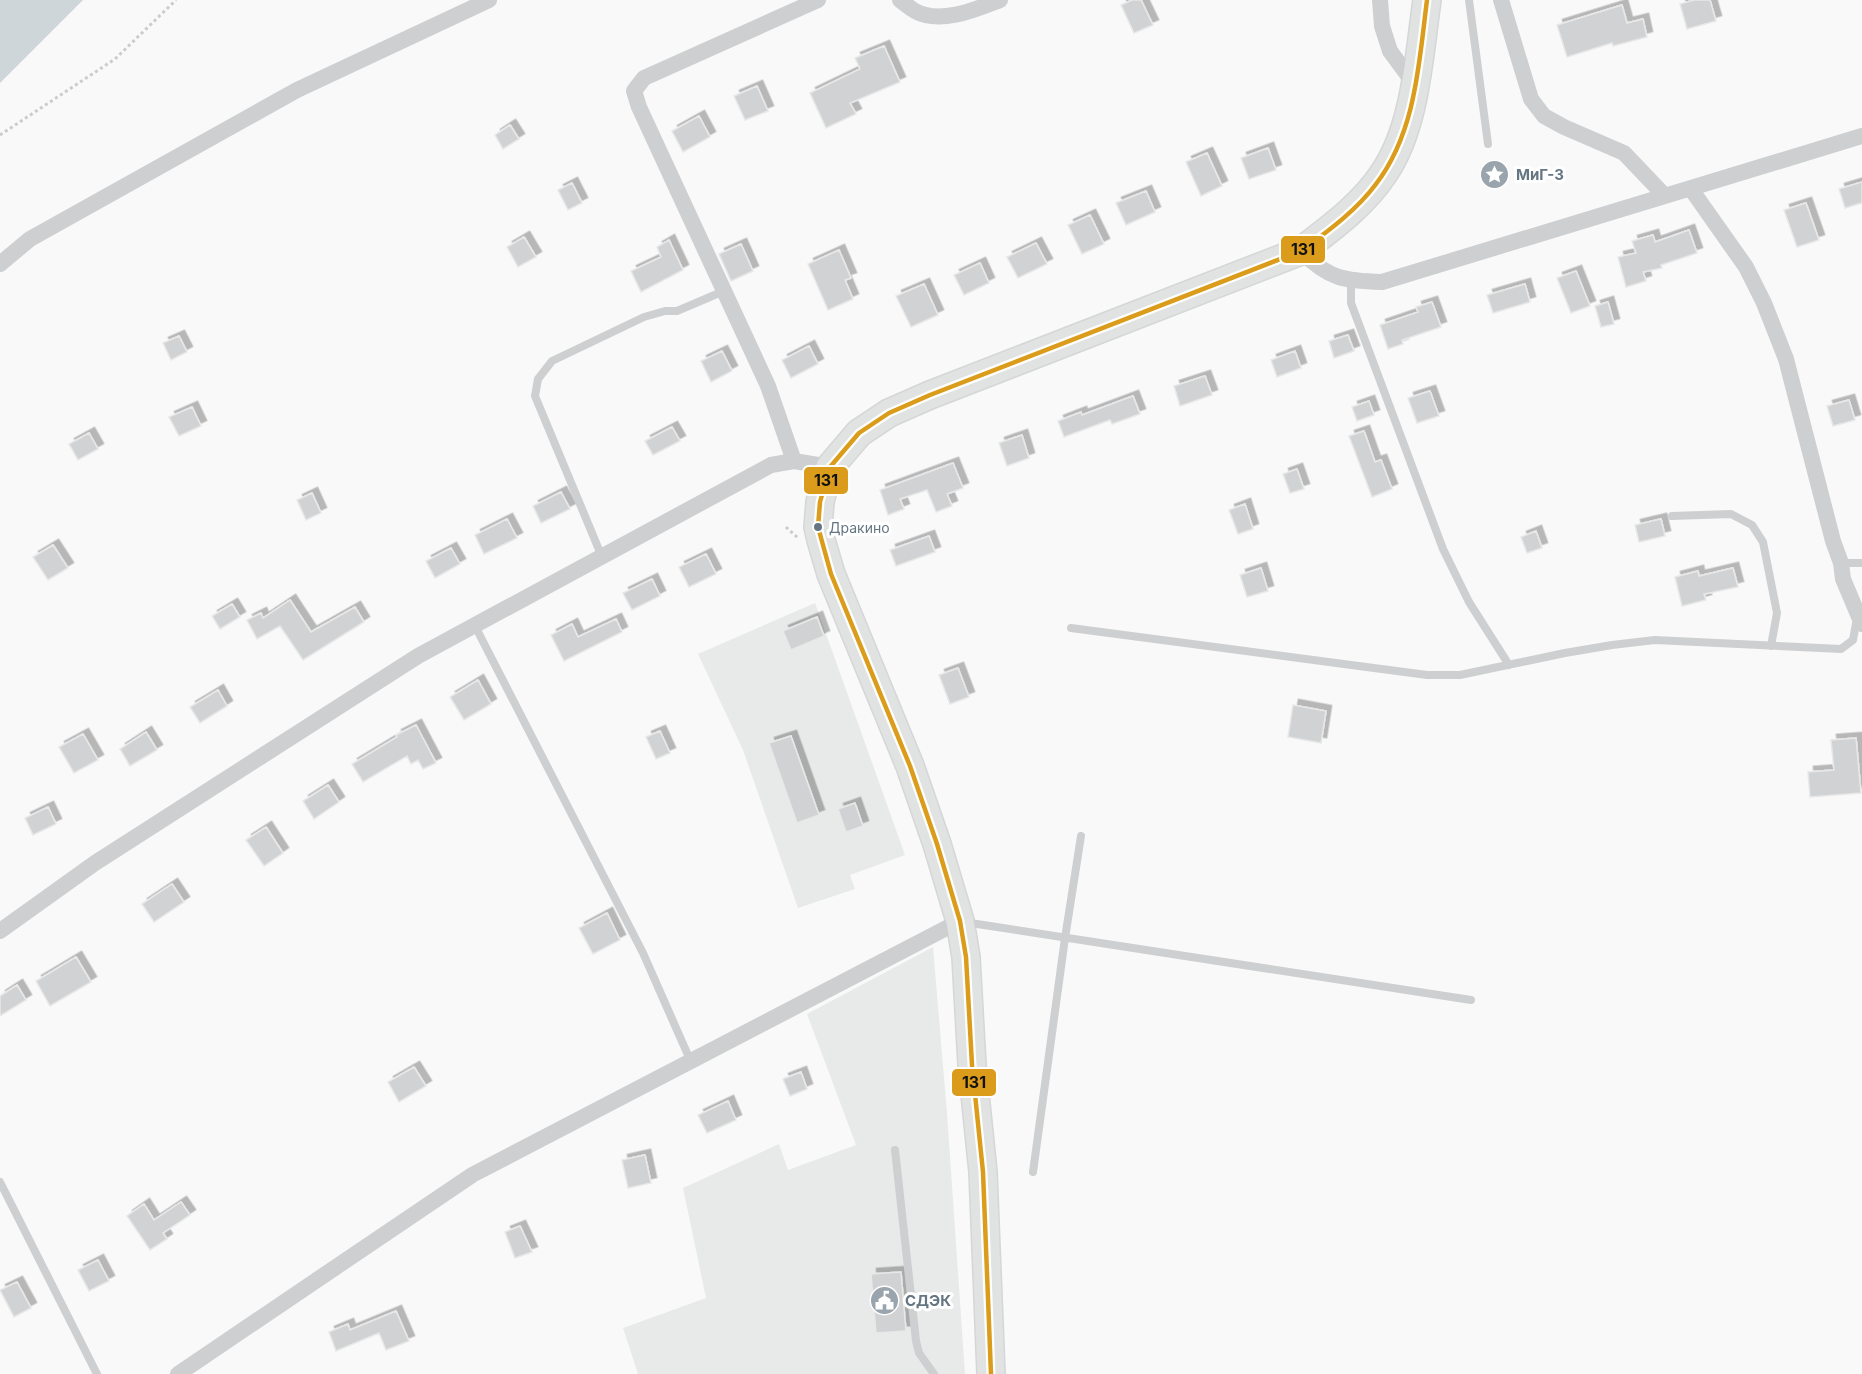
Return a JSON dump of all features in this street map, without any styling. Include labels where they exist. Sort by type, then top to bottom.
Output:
[{"type":"main road","points":[[990,1374],[983,1172],[972,1065],[966,957],[960,921],[910,766],[831,574],[819,527],[820,502],[824,485],[830,467],[859,433],[889,413],[930,394],[1301,251],[1335,226],[1358,205],[1385,172],[1401,139],[1415,85],[1427,0]]},
{"type":"street","points":[[0,264],[30,239],[297,90],[489,0]]},
{"type":"street","points":[[794,461],[768,386],[639,107],[634,91],[644,78],[818,0]]},
{"type":"street","points":[[900,0],[917,13],[936,17],[969,12],[1000,0]]},
{"type":"street","points":[[1380,0],[1382,26],[1390,51],[1415,85]]},
{"type":"street","points":[[1501,0],[1531,99],[1544,116],[1624,153],[1665,196]]},
{"type":"street","points":[[1301,251],[1314,264],[1333,276],[1352,281],[1382,282],[1862,136]]},
{"type":"street","points":[[1691,189],[1746,267],[1764,303],[1786,359],[1833,542],[1841,562],[1843,579],[1861,616]]},
{"type":"street","points":[[0,931],[95,863],[418,656],[771,465],[794,461],[830,467]]},
{"type":"street","points":[[178,1374],[472,1175],[960,921]]},
{"type":"lane","points":[[1469,0],[1488,144]]},
{"type":"lane","points":[[1352,281],[1351,303],[1443,549],[1469,602],[1509,664]]},
{"type":"lane","points":[[602,557],[536,396],[537,379],[552,361],[644,317],[665,311],[677,311],[724,291]]},
{"type":"lane","points":[[1672,516],[1731,514],[1752,525],[1762,542],[1777,613],[1771,646]]},
{"type":"lane","points":[[1841,562],[1862,563]]},
{"type":"lane","points":[[1071,628],[1427,675],[1460,675],[1612,645],[1656,640],[1841,649],[1854,640],[1861,616]]},
{"type":"lane","points":[[474,626],[643,953],[691,1062]]},
{"type":"lane","points":[[1033,1172],[1081,836]]},
{"type":"lane","points":[[960,921],[1471,1000]]},
{"type":"lane","points":[[895,1150],[916,1341],[919,1353],[934,1374]]},
{"type":"lane","points":[[0,1182],[97,1374]]},
{"type":"path","points":[[0,135],[115,59],[176,0]]},
{"type":"shaded area","points":[[0,0],[83,0],[0,83]]},
{"type":"shaded area","points":[[815,603],[905,855],[850,875],[855,889],[798,908],[743,750],[698,654]]},
{"type":"shaded area","points":[[933,947],[965,1374],[638,1374],[623,1328],[706,1298],[683,1188],[779,1144],[788,1170],[856,1145],[807,1014]]},
{"type":"building","points":[[1132,0],[1141,0],[1153,25],[1134,33],[1121,5]]},
{"type":"building","points":[[1694,0],[1710,0],[1716,21],[1687,29],[1680,4]]},
{"type":"building","points":[[1622,5],[1627,23],[1643,19],[1647,37],[1613,46],[1612,43],[1567,57],[1557,25]]},
{"type":"building","points":[[884,46],[900,82],[850,103],[856,114],[826,128],[810,93],[860,69],[855,58]]},
{"type":"building","points":[[757,86],[768,111],[745,120],[734,96]]},
{"type":"building","points":[[699,116],[710,137],[683,152],[672,131]]},
{"type":"building","points":[[510,125],[519,139],[503,149],[495,135]]},
{"type":"building","points":[[1268,148],[1276,170],[1249,179],[1241,158]]},
{"type":"building","points":[[1207,153],[1222,186],[1201,196],[1186,162]]},
{"type":"building","points":[[1862,182],[1862,203],[1845,208],[1839,189]]},
{"type":"building","points":[[572,183],[582,203],[568,210],[558,190]]},
{"type":"building","points":[[1146,191],[1155,212],[1126,225],[1116,203]]},
{"type":"building","points":[[1806,203],[1819,240],[1797,247],[1784,210]]},
{"type":"building","points":[[1090,215],[1104,244],[1082,254],[1068,225]]},
{"type":"building","points":[[1689,230],[1697,253],[1661,265],[1662,268],[1643,272],[1646,281],[1626,287],[1618,257],[1636,253],[1632,241],[1653,235],[1655,242]]},
{"type":"building","points":[[524,237],[536,257],[518,267],[507,247]]},
{"type":"building","points":[[669,240],[683,270],[641,292],[631,271],[661,257],[657,247]]},
{"type":"building","points":[[1036,243],[1047,264],[1018,278],[1007,257]]},
{"type":"building","points":[[741,244],[753,271],[731,281],[719,254]]},
{"type":"building","points":[[839,250],[851,278],[845,280],[853,299],[828,310],[808,264]]},
{"type":"building","points":[[980,263],[989,283],[964,295],[954,275]]},
{"type":"building","points":[[1576,271],[1590,306],[1571,313],[1557,278]]},
{"type":"building","points":[[924,284],[938,315],[911,327],[896,296]]},
{"type":"building","points":[[1525,284],[1530,302],[1493,313],[1487,295]]},
{"type":"building","points":[[1432,302],[1441,327],[1402,340],[1403,344],[1388,349],[1380,325],[1418,312],[1416,307]]},
{"type":"building","points":[[1608,302],[1614,324],[1601,327],[1595,306]]},
{"type":"building","points":[[1348,335],[1354,351],[1334,358],[1329,341]]},
{"type":"building","points":[[179,336],[187,352],[171,360],[163,343]]},
{"type":"building","points":[[809,346],[818,364],[791,378],[782,360]]},
{"type":"building","points":[[722,351],[732,371],[711,382],[701,361]]},
{"type":"building","points":[[1295,351],[1301,368],[1277,377],[1271,360]]},
{"type":"building","points":[[1205,376],[1212,395],[1180,406],[1174,386]]},
{"type":"building","points":[[1430,391],[1439,416],[1417,423],[1408,398]]},
{"type":"building","points":[[1133,396],[1140,414],[1112,424],[1110,420],[1064,437],[1058,421],[1081,412],[1082,415]]},
{"type":"building","points":[[1849,400],[1855,420],[1833,426],[1827,406]]},
{"type":"building","points":[[1369,401],[1374,415],[1357,421],[1352,407]]},
{"type":"building","points":[[192,407],[201,426],[179,436],[169,417]]},
{"type":"building","points":[[672,427],[680,441],[653,455],[645,441]]},
{"type":"building","points":[[1364,431],[1375,462],[1381,460],[1392,489],[1372,497],[1349,436]]},
{"type":"building","points":[[89,433],[98,449],[78,460],[69,444]]},
{"type":"building","points":[[1022,435],[1029,458],[1007,466],[999,443]]},
{"type":"building","points":[[953,463],[963,488],[947,494],[952,506],[936,512],[927,490],[900,499],[904,509],[888,515],[880,490]]},
{"type":"building","points":[[1297,469],[1304,489],[1290,493],[1283,474]]},
{"type":"building","points":[[561,492],[570,509],[541,523],[533,506]]},
{"type":"building","points":[[312,493],[321,513],[306,520],[297,500]]},
{"type":"building","points":[[1245,504],[1253,529],[1238,534],[1229,510]]},
{"type":"building","points":[[507,519],[517,538],[484,554],[475,535]]},
{"type":"building","points":[[1661,519],[1665,536],[1639,542],[1635,525]]},
{"type":"building","points":[[1536,531],[1542,548],[1527,553],[1521,537]]},
{"type":"building","points":[[929,536],[935,552],[896,566],[890,550]]},
{"type":"building","points":[[53,545],[68,568],[48,580],[33,557]]},
{"type":"building","points":[[451,548],[460,564],[435,578],[426,561]]},
{"type":"building","points":[[706,554],[716,574],[689,587],[679,567]]},
{"type":"building","points":[[1261,568],[1268,591],[1247,597],[1240,575]]},
{"type":"building","points":[[1733,568],[1738,587],[1704,594],[1706,600],[1682,606],[1675,577],[1698,571],[1699,576]]},
{"type":"building","points":[[652,579],[660,596],[632,610],[623,593]]},
{"type":"building","points":[[290,600],[311,632],[355,607],[364,622],[303,660],[280,626],[257,639],[247,620],[261,613],[263,618]]},
{"type":"building","points":[[232,604],[240,617],[220,629],[212,616]]},
{"type":"building","points":[[817,617],[824,636],[791,650],[783,631]]},
{"type":"building","points":[[616,619],[622,632],[564,661],[551,635],[572,624],[578,637]]},
{"type":"building","points":[[958,668],[969,697],[950,704],[939,675]]},
{"type":"building","points":[[478,680],[491,704],[464,720],[450,697]]},
{"type":"building","points":[[218,690],[227,706],[200,723],[190,707]]},
{"type":"building","points":[[1293,705],[1326,711],[1321,743],[1288,737]]},
{"type":"building","points":[[416,725],[436,763],[423,769],[418,760],[411,764],[407,756],[363,782],[352,764],[397,737],[396,735]]},
{"type":"building","points":[[660,731],[670,753],[656,759],[646,737]]},
{"type":"building","points":[[146,732],[157,750],[130,766],[120,749]]},
{"type":"building","points":[[83,734],[98,760],[74,773],[59,747]]},
{"type":"building","points":[[791,736],[819,815],[797,823],[769,743]]},
{"type":"building","points":[[1856,738],[1861,793],[1810,797],[1808,772],[1834,770],[1831,740]]},
{"type":"building","points":[[328,785],[339,802],[314,819],[303,801]]},
{"type":"building","points":[[855,803],[863,826],[846,832],[838,809]]},
{"type":"building","points":[[48,807],[56,824],[33,835],[25,818]]},
{"type":"building","points":[[266,827],[283,853],[264,866],[246,840]]},
{"type":"building","points":[[172,884],[184,902],[154,922],[142,904]]},
{"type":"building","points":[[607,913],[620,940],[593,954],[579,928]]},
{"type":"building","points":[[76,957],[91,982],[50,1006],[36,981]]},
{"type":"building","points":[[17,985],[26,1000],[0,1016],[0,996]]},
{"type":"building","points":[[414,1067],[426,1086],[399,1102],[388,1082]]},
{"type":"building","points":[[801,1072],[807,1089],[790,1096],[783,1079]]},
{"type":"building","points":[[728,1101],[736,1120],[707,1133],[698,1115]]},
{"type":"building","points":[[645,1155],[651,1183],[628,1188],[622,1160]]},
{"type":"building","points":[[181,1202],[190,1215],[163,1233],[167,1239],[150,1250],[127,1216],[144,1204],[154,1220]]},
{"type":"building","points":[[520,1226],[532,1252],[515,1258],[505,1232]]},
{"type":"building","points":[[98,1260],[109,1281],[89,1291],[78,1270]]},
{"type":"building","points":[[901,1272],[906,1331],[876,1333],[871,1274]]},
{"type":"building","points":[[17,1282],[31,1308],[14,1317],[0,1290]]},
{"type":"building","points":[[396,1311],[409,1341],[386,1350],[379,1333],[336,1351],[329,1332],[348,1324],[350,1330]]},
{"type":"transit line","name":"131","points":[[991,1374],[983,1172],[972,1065],[966,957],[960,921],[910,766],[831,574],[818,527],[820,502],[830,467],[859,433],[889,413],[1301,251],[1331,228],[1351,212],[1376,184],[1400,142],[1414,96],[1427,0]]},
{"type":"place","name":"МиГ-3","points":[[1495,174]]},
{"type":"place","name":"Дракино","points":[[818,527]]},
{"type":"place","name":"СДЭК","points":[[884,1300]]}]
